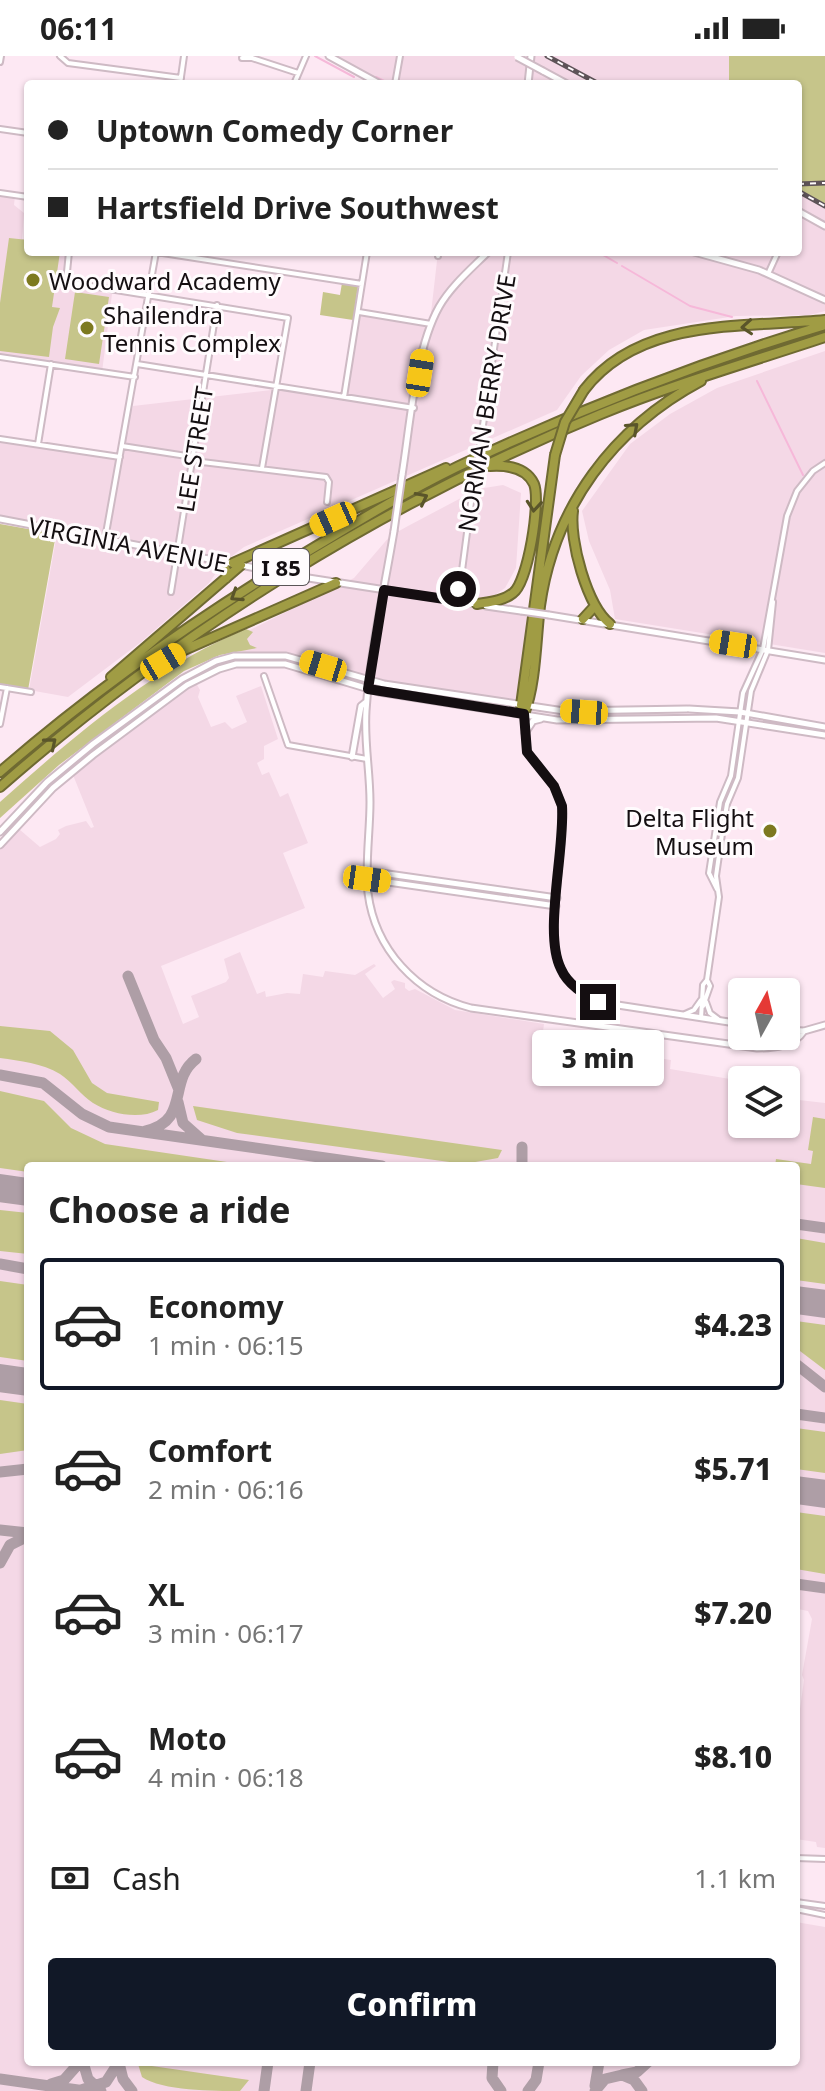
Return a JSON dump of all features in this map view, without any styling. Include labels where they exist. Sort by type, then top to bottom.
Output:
[{"type":"highway","points":[[524,708],[555,455],[565,422],[584,390],[622,355],[665,336],[825,322]]},
{"type":"highway","name":"I 85","points":[[0,772],[99,690],[268,575],[363,518],[473,459],[617,397],[825,322]]},
{"type":"highway","name":"I 85","points":[[0,787],[103,700],[286,575],[399,510],[602,413],[825,337]]},
{"type":"highway","points":[[524,708],[546,570],[575,502],[609,451],[658,407],[701,381],[757,359]]},
{"type":"highway","points":[[99,690],[137,653],[225,579],[237,564],[256,552],[458,462],[473,459]]},
{"type":"highway","points":[[477,604],[508,597],[520,586],[526,570],[536,495],[533,482],[523,472],[501,466],[485,467]]},
{"type":"highway","points":[[575,502],[572,535],[594,607],[610,624]]},
{"type":"highway","points":[[256,552],[256,568]]},
{"type":"highway","points":[[221,561],[227,572],[225,579]]},
{"type":"highway","points":[[103,700],[117,696],[183,651],[336,583]]},
{"type":"highway","points":[[583,619],[594,607]]},
{"type":"main road","points":[[329,56],[373,80]]},
{"type":"main road","points":[[517,56],[560,80]]},
{"type":"main road","points":[[528,80],[531,56]]},
{"type":"main road","points":[[802,213],[825,226]]},
{"type":"main road","points":[[484,256],[450,291],[431,324],[423,352],[369,680],[366,702],[370,805],[367,875],[373,913],[383,940],[394,958],[422,986],[459,1005],[757,1048],[786,1044],[804,1031]]},
{"type":"main road","points":[[707,256],[768,274],[825,300]]},
{"type":"main road","name":"VIRGINIA AVENUE","points":[[0,519],[336,583],[583,619],[825,660]]},
{"type":"main road","points":[[0,832],[57,773],[182,679],[216,661],[253,654],[298,658],[418,691],[524,708],[545,718],[578,722],[694,717],[825,735]]},
{"type":"main road","points":[[0,845],[53,788],[187,685],[219,669],[254,662],[301,668],[368,689],[524,708],[584,712],[688,709],[744,713],[825,727]]},
{"type":"main road","points":[[352,757],[361,706],[366,702]]},
{"type":"main road","points":[[524,708],[523,737],[530,758],[558,793],[563,819],[555,951],[561,969],[573,986],[598,1002],[728,1021]]},
{"type":"main road","points":[[523,737],[533,721],[545,718]]},
{"type":"main road","points":[[367,875],[557,902]]},
{"type":"main road","points":[[800,1031],[825,1025]]},
{"type":"street","points":[[60,56],[68,63],[175,80]]},
{"type":"street","points":[[181,80],[184,56]]},
{"type":"street","points":[[295,80],[306,56]]},
{"type":"street","points":[[396,80],[400,56]]},
{"type":"street","points":[[242,58],[252,58],[298,73]]},
{"type":"street","points":[[0,129],[24,132]]},
{"type":"street","points":[[0,193],[24,196]]},
{"type":"street","points":[[69,256],[66,282],[288,318],[262,468]]},
{"type":"street","points":[[105,539],[155,256]]},
{"type":"street","points":[[182,256],[362,284]]},
{"type":"street","points":[[344,397],[366,256]]},
{"type":"street","name":"NORMAN BERRY DRIVE","points":[[458,601],[507,256]]},
{"type":"street","points":[[768,274],[776,256]]},
{"type":"street","name":"LEE STREET","points":[[171,592],[217,305]]},
{"type":"street","points":[[358,312],[431,324]]},
{"type":"street","points":[[0,357],[135,377]]},
{"type":"street","points":[[38,444],[51,364]]},
{"type":"street","points":[[137,364],[414,408]]},
{"type":"street","points":[[0,439],[120,457]]},
{"type":"street","points":[[122,446],[193,457],[202,462],[326,477],[329,482],[327,502]]},
{"type":"street","points":[[701,1018],[710,986],[707,980],[719,897],[709,873],[720,802],[731,776],[744,713],[743,693],[765,650],[791,503],[805,480],[825,463]]},
{"type":"street","points":[[264,676],[288,745],[367,759]]},
{"type":"street","points":[[0,687],[31,692]]},
{"type":"street","points":[[0,724],[7,688]]},
{"type":"street","points":[[681,1015],[703,1003]]},
{"type":"street","points":[[703,1003],[720,1020]]},
{"type":"street","points":[[800,1857],[825,1858]]},
{"type":"street","points":[[800,1903],[825,1906]]},
{"type":"street","points":[[800,1910],[825,1915]]},
{"type":"shaded area","points":[[325,56],[729,56],[729,80],[369,80]]},
{"type":"shaded area","points":[[729,56],[825,56],[825,204],[802,191],[802,80],[729,80]]},
{"type":"shaded area","points":[[802,191],[825,204],[825,311],[810,315],[736,316],[644,330],[609,350],[581,376],[557,410],[244,547],[223,563],[209,583],[141,642],[68,697],[29,690],[58,528],[0,518],[0,440],[118,456],[133,406],[280,389],[343,400],[358,312],[430,322],[438,256],[802,256]]},
{"type":"shaded area","name":"Woodward Academy","points":[[0,193],[15,195],[14,205],[24,213],[24,256],[67,256],[66,282],[74,288],[112,294],[102,372],[0,357]]},
{"type":"shaded area","points":[[9,238],[24,240],[24,256],[59,256],[52,307],[60,308],[53,327],[49,357],[0,351],[0,303]]},
{"type":"shaded area","points":[[342,283],[358,286],[353,320],[320,315],[323,292],[340,295]]},
{"type":"shaded area","name":"Shailendra Tennis Complex","points":[[75,292],[109,297],[99,364],[65,359]]},
{"type":"shaded area","points":[[825,351],[825,653],[615,619],[610,590],[589,541],[582,511],[630,444],[670,414],[717,388]]},
{"type":"shaded area","points":[[503,485],[521,493],[516,568],[505,588],[482,604],[536,614],[525,709],[445,701],[337,673],[265,663],[222,644],[354,578],[390,536],[478,489]]},
{"type":"shaded area","points":[[0,524],[56,534],[28,690],[0,685]]},
{"type":"shaded area","points":[[246,629],[253,632],[247,639],[250,645],[257,648],[220,655],[184,671],[59,765],[0,818],[0,802],[116,705],[179,663]]},
{"type":"shaded area","points":[[196,683],[200,690],[198,697],[211,727],[225,722],[232,729],[247,722],[236,696],[261,686],[278,739],[264,746],[264,759],[257,763],[262,775],[269,772],[280,797],[288,793],[308,843],[283,853],[305,908],[161,966],[183,1024],[199,1017],[191,996],[226,982],[229,978],[224,959],[240,952],[257,994],[265,991],[266,997],[300,994],[303,974],[323,977],[325,971],[355,975],[374,964],[376,966],[365,974],[383,998],[395,989],[391,982],[394,980],[405,983],[409,991],[415,989],[455,1010],[544,1024],[539,1061],[580,1067],[582,1060],[605,1062],[606,1059],[616,1064],[619,1048],[629,1050],[627,1063],[637,1063],[636,1073],[645,1074],[649,1066],[663,1068],[664,1059],[671,1060],[670,1069],[728,1079],[728,1138],[800,1138],[800,1100],[825,1103],[825,1848],[817,1847],[816,1842],[800,1840],[800,1709],[802,1675],[812,1619],[808,1611],[800,1609],[800,1162],[24,1162],[24,2066],[800,2066],[800,1923],[825,1927],[825,2091],[0,2091],[0,850],[19,829],[40,847],[56,839],[60,834],[58,830],[66,826],[86,821],[91,828],[94,827],[73,775]]},
{"type":"shaded area","points":[[0,1026],[50,1031],[73,1050],[92,1083],[107,1093],[159,1102],[158,1110],[134,1115],[108,1110],[93,1103],[53,1070],[0,1058]]},
{"type":"shaded area","points":[[0,1091],[44,1101],[71,1128],[105,1144],[227,1162],[24,1162],[24,1171],[0,1168]]},
{"type":"shaded area","points":[[193,1106],[502,1150],[498,1158],[449,1162],[237,1133],[197,1120]]},
{"type":"shaded area","points":[[813,1117],[825,1119],[825,1188],[800,1185],[800,1162],[811,1164],[813,1151],[808,1150]]},
{"type":"shaded area","points":[[0,1210],[24,1213],[24,1254],[0,1251]]},
{"type":"shaded area","points":[[800,1239],[825,1243],[825,1284],[800,1281]]},
{"type":"shaded area","points":[[0,1281],[24,1284],[24,1360],[0,1357]]},
{"type":"shaded area","points":[[800,1322],[825,1325],[825,1370],[800,1351]]},
{"type":"shaded area","points":[[0,1400],[24,1403],[24,1451],[0,1454]]},
{"type":"shaded area","points":[[800,1429],[825,1432],[825,1473],[800,1470]]},
{"type":"shaded area","points":[[800,1513],[825,1516],[825,1574],[800,1570]]},
{"type":"shaded area","points":[[139,2066],[249,2080],[240,2091],[203,2090],[175,2088],[142,2077]]},
{"type":"waterway","points":[[315,56],[354,77]]},
{"type":"waterway","points":[[376,77],[382,80]]},
{"type":"waterway","points":[[605,256],[617,263]]},
{"type":"waterway","points":[[622,266],[690,306],[732,317]]},
{"type":"waterway","points":[[757,381],[803,475]]},
{"type":"taxiway","points":[[128,976],[154,1040],[166,1058],[179,1090]]},
{"type":"taxiway","points":[[145,1131],[168,1119],[174,1110],[182,1078],[196,1059]]},
{"type":"taxiway","points":[[0,1075],[43,1083],[82,1114],[109,1127],[354,1162]]},
{"type":"taxiway","points":[[178,1102],[183,1123],[201,1139]]},
{"type":"taxiway","points":[[522,1147],[522,1162]]},
{"type":"taxiway","points":[[800,1225],[825,1228]]},
{"type":"taxiway","points":[[0,1264],[24,1268]]},
{"type":"taxiway","points":[[800,1367],[825,1387]]},
{"type":"taxiway","points":[[800,1415],[825,1418]]},
{"type":"taxiway","points":[[0,1472],[24,1469]]},
{"type":"taxiway","points":[[0,1530],[24,1533]]},
{"type":"taxiway","points":[[0,1563],[10,1545],[24,1538]]},
{"type":"taxiway","points":[[800,1585],[825,1588]]},
{"type":"taxiway","points":[[51,2084],[64,2080],[76,2066]]},
{"type":"taxiway","points":[[84,2066],[88,2079],[101,2091]]},
{"type":"taxiway","points":[[81,2090],[106,2082],[116,2066]]},
{"type":"taxiway","points":[[120,2066],[123,2079],[132,2091]]},
{"type":"taxiway","points":[[264,2091],[267,2066]]},
{"type":"taxiway","points":[[306,2091],[309,2066]]},
{"type":"taxiway","points":[[493,2066],[492,2078],[501,2091]]},
{"type":"taxiway","points":[[528,2091],[536,2080],[538,2066]]},
{"type":"taxiway","points":[[595,2086],[598,2066]]},
{"type":"taxiway","points":[[642,2091],[634,2080],[622,2075],[637,2072],[644,2066]]},
{"type":"taxiway","points":[[595,2091],[605,2079],[622,2075]]},
{"type":"taxiway","points":[[0,2079],[85,2091]]},
{"type":"runway","points":[[0,1188],[24,1191]]},
{"type":"runway","points":[[800,1301],[825,1304]]},
{"type":"runway","points":[[0,1378],[24,1381]]},
{"type":"runway","points":[[800,1491],[825,1494]]},
{"type":"railway","points":[[547,56],[592,80]]},
{"type":"railway","points":[[802,184],[825,183]]},
{"type":"railway","points":[[802,193],[825,206]]},
{"type":"place","name":"Woodward Academy","points":[[33,280]]},
{"type":"place","name":"Shailendra Tennis Complex","points":[[87,328]]},
{"type":"place","name":"Delta Flight Museum","points":[[770,831]]},
{"type":"route","points":[[458,589],[458,601],[384,590],[368,689],[524,714],[523,737],[527,752],[554,786],[562,806],[555,951],[566,978],[598,1002]]}]
